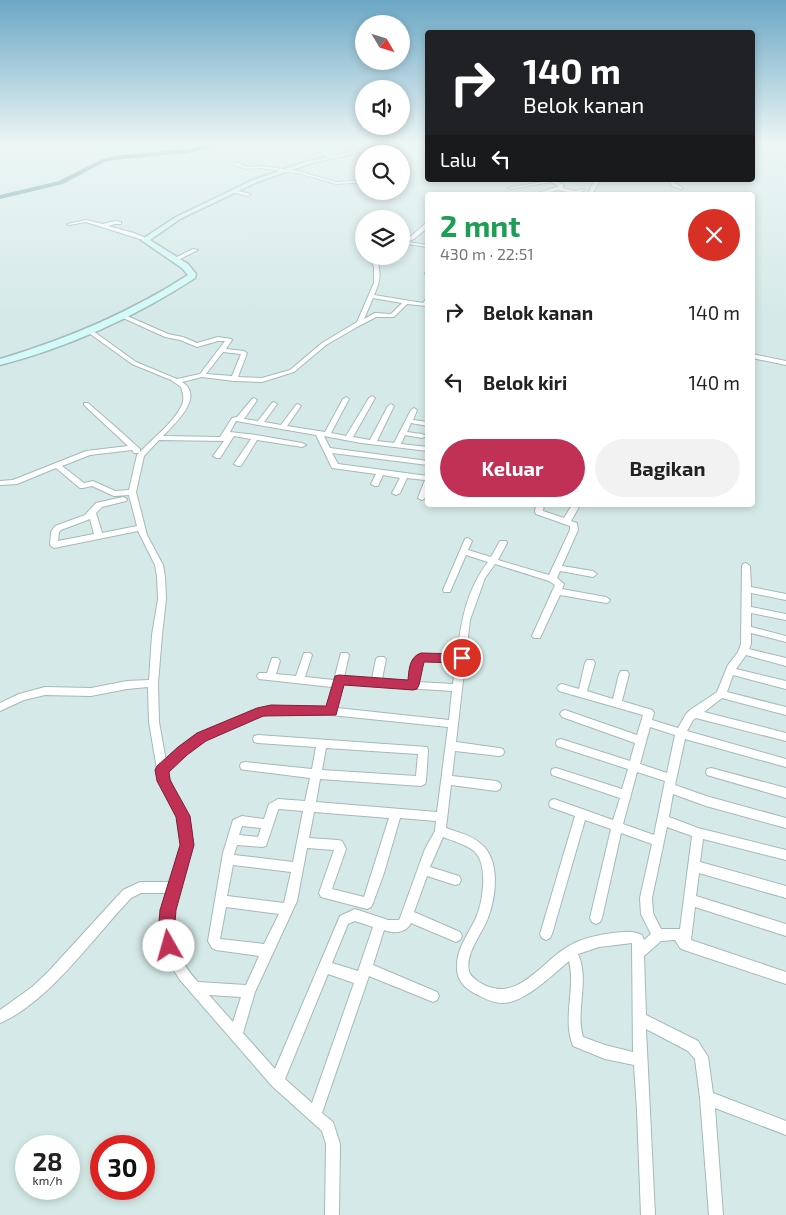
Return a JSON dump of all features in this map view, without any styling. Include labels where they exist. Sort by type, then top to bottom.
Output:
[{"type":"street","points":[[145,239],[178,218],[218,199]]},
{"type":"street","points":[[0,362],[46,349],[91,332],[155,300],[192,276],[185,266],[145,239],[84,221],[70,224]]},
{"type":"street","points":[[102,226],[114,222],[119,223]]},
{"type":"street","points":[[410,239],[425,227]]},
{"type":"street","points":[[410,244],[425,247]]},
{"type":"street","points":[[174,260],[195,250]]},
{"type":"street","points":[[356,326],[362,318],[364,308],[372,296],[377,283],[378,273],[376,265]]},
{"type":"street","points":[[372,296],[425,304]]},
{"type":"street","points":[[176,381],[202,375],[262,380],[292,371],[324,344],[375,315],[392,316],[406,302]]},
{"type":"street","points":[[123,316],[167,336],[181,338],[197,345],[218,339],[228,340],[229,342],[202,375]]},
{"type":"street","points":[[0,483],[7,483],[89,453],[138,452],[158,438],[184,406],[186,401],[184,386],[134,362],[91,332]]},
{"type":"street","points":[[223,350],[244,353],[234,379]]},
{"type":"street","points":[[755,357],[786,363]]},
{"type":"street","points":[[348,439],[372,398]]},
{"type":"street","points":[[346,399],[323,434],[327,450],[335,466],[425,480]]},
{"type":"street","points":[[239,420],[254,400]]},
{"type":"street","points":[[86,404],[138,452]]},
{"type":"street","points":[[259,424],[274,404]]},
{"type":"street","points":[[283,427],[298,406]]},
{"type":"street","points":[[373,442],[391,406]]},
{"type":"street","points":[[397,445],[414,410]]},
{"type":"street","points":[[217,456],[234,419],[348,439],[425,449]]},
{"type":"street","points":[[409,421],[425,424]]},
{"type":"street","points":[[403,433],[422,436]]},
{"type":"street","points":[[158,438],[226,439],[232,434],[302,445]]},
{"type":"street","points":[[238,464],[256,437]]},
{"type":"street","points":[[327,450],[425,463]]},
{"type":"street","points":[[138,452],[132,492],[141,528],[159,565],[161,576],[162,599],[153,683],[154,722],[164,781],[183,816],[187,845],[168,910],[166,935],[172,958],[184,976],[277,1082],[315,1114],[328,1128],[332,1138],[332,1215]]},
{"type":"street","points":[[57,466],[83,486],[93,483],[114,494],[132,492]]},
{"type":"street","points":[[353,479],[358,469]]},
{"type":"street","points":[[375,484],[381,472]]},
{"type":"street","points":[[396,494],[404,476]]},
{"type":"street","points":[[422,498],[425,489]]},
{"type":"street","points":[[123,499],[99,505],[92,513],[80,520],[57,529],[54,545],[141,528]]},
{"type":"street","points":[[540,507],[539,512],[574,525],[574,530],[552,579]]},
{"type":"street","points":[[566,522],[575,507]]},
{"type":"street","points":[[92,513],[99,537]]},
{"type":"street","points":[[447,590],[468,542]]},
{"type":"street","points":[[277,1082],[344,920],[347,917],[359,916],[388,926],[400,926],[405,922],[408,915],[440,831],[466,620],[482,576],[503,543]]},
{"type":"street","points":[[464,552],[552,579],[560,584],[538,636]]},
{"type":"street","points":[[658,935],[647,914],[646,898],[681,733],[693,713],[708,705],[721,694],[746,644],[746,566]]},
{"type":"street","points":[[556,568],[593,574]]},
{"type":"street","points":[[747,588],[786,597]]},
{"type":"street","points":[[557,591],[606,600]]},
{"type":"street","points":[[747,609],[786,617]]},
{"type":"street","points":[[747,629],[786,639]]},
{"type":"street","points":[[743,651],[786,662]]},
{"type":"street","points":[[300,680],[307,655]]},
{"type":"street","points":[[332,712],[344,655]]},
{"type":"street","points":[[413,685],[417,662],[421,657],[462,658]]},
{"type":"street","points":[[376,683],[381,659]]},
{"type":"street","points":[[274,660],[266,676],[300,680],[457,688]]},
{"type":"street","points":[[582,694],[590,663]]},
{"type":"street","points":[[731,671],[786,685]]},
{"type":"street","points":[[617,704],[624,674]]},
{"type":"street","points":[[0,707],[45,691],[90,692],[128,684],[153,683]]},
{"type":"street","points":[[562,688],[649,713],[617,827],[596,918]]},
{"type":"street","points":[[721,694],[786,711]]},
{"type":"street","points":[[162,770],[182,751],[201,737],[271,710],[332,712],[453,724]]},
{"type":"street","points":[[693,713],[786,737]]},
{"type":"street","points":[[565,714],[641,741]]},
{"type":"street","points":[[646,722],[786,764]]},
{"type":"street","points":[[245,766],[316,774],[421,781],[423,750],[258,739]]},
{"type":"street","points":[[561,743],[634,766],[706,801],[786,823]]},
{"type":"street","points":[[236,1034],[249,991],[291,901],[304,843],[309,807],[322,744]]},
{"type":"street","points":[[451,746],[499,752]]},
{"type":"street","points":[[556,772],[626,795]]},
{"type":"street","points":[[710,772],[786,793]]},
{"type":"street","points":[[447,780],[496,786]]},
{"type":"street","points":[[554,804],[657,841]]},
{"type":"street","points":[[232,839],[262,842],[274,805],[442,817]]},
{"type":"street","points":[[304,843],[338,846],[340,849],[325,894],[367,903],[396,814]]},
{"type":"street","points":[[546,934],[581,814]]},
{"type":"street","points":[[662,820],[698,833],[786,856]]},
{"type":"street","points":[[268,824],[239,822],[235,825],[214,941],[216,944],[268,951]]},
{"type":"street","points":[[440,831],[471,843],[482,851],[488,870],[489,880],[482,917],[465,953],[463,965],[465,977],[472,985],[504,997],[511,995],[541,977],[571,952],[607,940],[633,937],[639,941],[640,1060],[648,1215]]},
{"type":"street","points":[[684,944],[698,833]]},
{"type":"street","points":[[228,859],[298,868]]},
{"type":"street","points":[[694,866],[786,892]]},
{"type":"street","points":[[424,870],[454,880]]},
{"type":"street","points":[[0,1017],[15,1009],[54,975],[127,894],[140,888],[174,887]]},
{"type":"street","points":[[220,900],[287,909]]},
{"type":"street","points":[[690,900],[786,930]]},
{"type":"street","points":[[408,915],[456,936]]},
{"type":"street","points":[[315,1114],[380,923]]},
{"type":"street","points":[[639,953],[658,935],[678,934],[684,944],[786,978]]},
{"type":"street","points":[[571,952],[578,972],[575,1029],[578,1041],[582,1045],[640,1060]]},
{"type":"street","points":[[324,966],[363,974],[433,996]]},
{"type":"street","points":[[196,988],[249,991]]},
{"type":"street","points":[[640,1019],[695,1048],[701,1057],[707,1098],[716,1215]]},
{"type":"street","points":[[707,1098],[786,1128]]},
{"type":"route","points":[[169,946],[166,935],[168,910],[187,845],[183,816],[164,781],[162,770],[182,751],[201,737],[233,722],[262,712],[271,710],[332,712],[339,680],[413,685],[417,662],[421,657],[462,658]]}]
